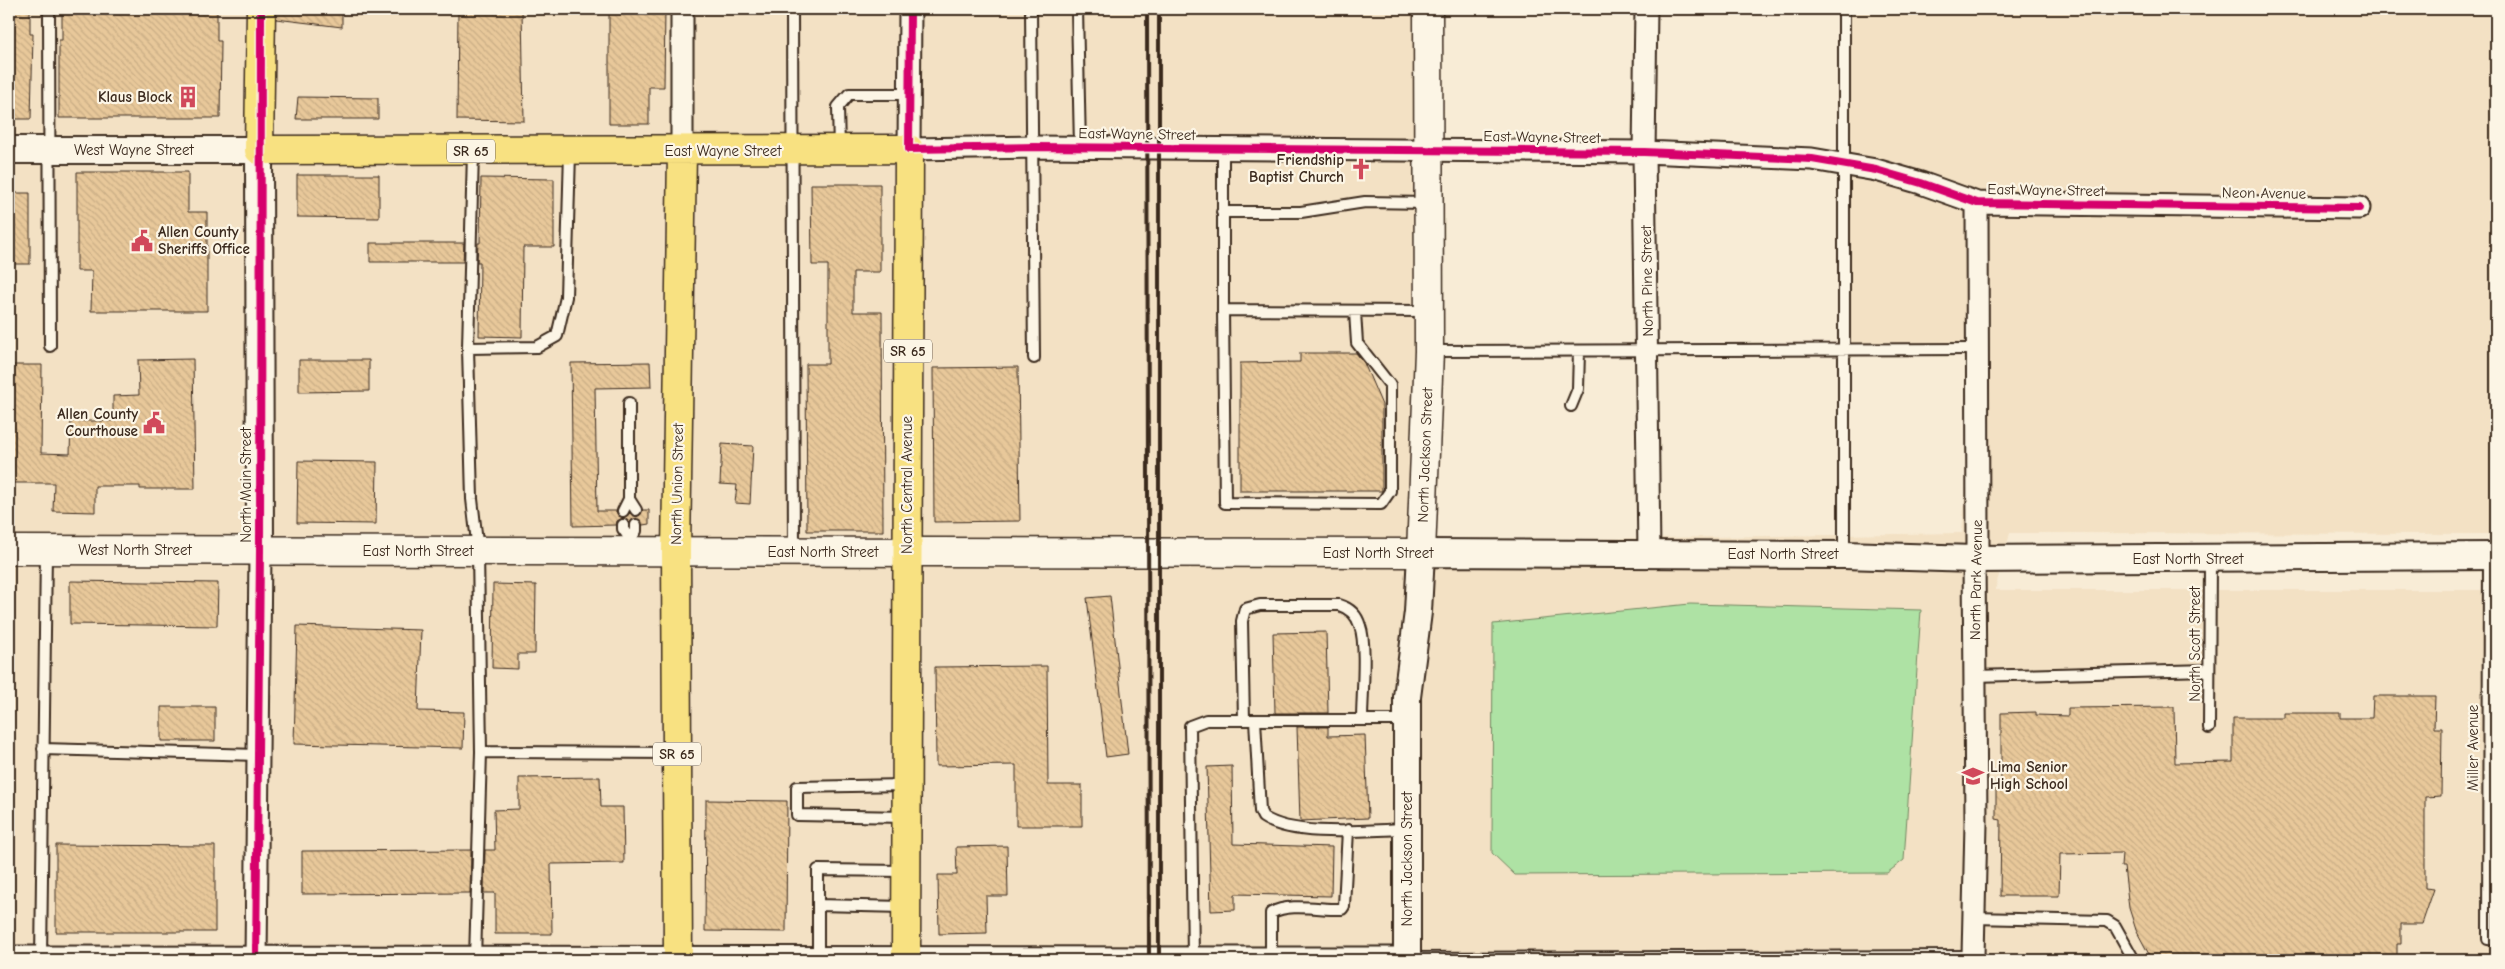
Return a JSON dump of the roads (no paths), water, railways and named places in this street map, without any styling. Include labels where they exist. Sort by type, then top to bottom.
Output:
[{"type":"main road","name":"North Main Street","points":[[260,150],[261,9]]},
{"type":"main road","name":"North Jackson Street","points":[[1420,553],[1429,351],[1428,9]]},
{"type":"main road","name":"East Wayne Street","points":[[260,150],[682,151],[909,149]]},
{"type":"main road","name":"North Central Avenue","points":[[906,959],[906,552],[909,149]]},
{"type":"main road","name":"North Union Street","points":[[678,959],[676,551],[682,151]]},
{"type":"main road","name":"East North Street","points":[[260,551],[478,551],[630,545],[676,551],[1420,553]]},
{"type":"main road","name":"West North Street","points":[[9,550],[260,551]]},
{"type":"street","name":"North Union Street","points":[[682,9],[682,151]]},
{"type":"street","name":"North Central Avenue","points":[[909,149],[910,9]]},
{"type":"street","name":"North Pine Street","points":[[1646,9],[1644,152],[1650,554]]},
{"type":"street","name":"East Wayne Street","points":[[909,149],[1080,147],[1644,152],[1812,159],[1844,164],[1912,180],[1977,203],[2169,205]]},
{"type":"street","name":"West Wayne Street","points":[[9,150],[260,150]]},
{"type":"street","name":"North Main Street","points":[[256,958],[260,551],[260,150]]},
{"type":"street","name":"North Park Avenue","points":[[1973,958],[1976,823],[1974,560],[1978,547],[1977,203]]},
{"type":"street","name":"Neon Avenue","points":[[2169,205],[2359,208]]},
{"type":"street","name":"East North Street","points":[[1420,553],[1844,555],[1974,560],[2210,560],[2493,556]]},
{"type":"street","name":"North Jackson Street","points":[[1407,959],[1407,697],[1418,612],[1420,553]]},
{"type":"street","points":[[9,957],[1407,959]]},
{"type":"lane","points":[[48,9],[50,346]]},
{"type":"lane","points":[[792,9],[794,552]]},
{"type":"lane","points":[[1031,9],[1034,147],[1034,358]]},
{"type":"lane","points":[[1076,9],[1080,147]]},
{"type":"lane","points":[[1844,9],[1844,555]]},
{"type":"lane","points":[[839,150],[838,107],[849,94],[910,94]]},
{"type":"lane","points":[[1223,149],[1225,503],[1382,504],[1390,491],[1390,385],[1357,343],[1355,312]]},
{"type":"lane","points":[[473,151],[468,348],[472,499],[478,551],[481,752],[475,958]]},
{"type":"lane","points":[[468,348],[537,347],[557,336],[566,297],[570,151]]},
{"type":"lane","points":[[1222,212],[1301,212],[1365,202],[1429,203]]},
{"type":"lane","points":[[1223,310],[1429,311]]},
{"type":"lane","points":[[1429,351],[1976,350]]},
{"type":"lane","points":[[1570,406],[1578,389],[1579,351]]},
{"type":"lane","points":[[623,511],[629,499],[629,403]]},
{"type":"lane","points":[[629,499],[636,510]]},
{"type":"lane","points":[[623,525],[630,545]]},
{"type":"lane","points":[[630,545],[636,531],[636,525]]},
{"type":"lane","points":[[41,958],[46,550]]},
{"type":"lane","name":"Miller Avenue","points":[[2492,939],[2493,556]]},
{"type":"lane","name":"North Scott Street","points":[[2210,560],[2210,728]]},
{"type":"lane","points":[[1244,720],[1242,621],[1245,609],[1260,605],[1339,605],[1348,608],[1360,625],[1362,639],[1362,720]]},
{"type":"lane","points":[[1974,676],[2209,670]]},
{"type":"lane","points":[[1192,958],[1190,726],[1206,720],[1407,720]]},
{"type":"lane","points":[[1255,720],[1260,811],[1263,817],[1284,827],[1306,830],[1406,829]]},
{"type":"lane","points":[[43,749],[258,755]]},
{"type":"lane","points":[[481,752],[677,753]]},
{"type":"lane","points":[[906,785],[797,786],[797,815],[906,817]]},
{"type":"lane","points":[[1271,958],[1271,913],[1283,909],[1332,910],[1342,909],[1344,906],[1348,830]]},
{"type":"lane","points":[[820,959],[818,870],[906,871]]},
{"type":"lane","points":[[818,905],[907,907]]},
{"type":"lane","points":[[1973,918],[2107,921],[2116,926],[2134,960]]},
{"type":"lane","points":[[1407,959],[1973,958]]},
{"type":"railway","points":[[1147,9],[1149,960]]},
{"type":"railway","points":[[1159,9],[1159,960]]},
{"type":"place","name":"Klaus Block","points":[[188,97]]},
{"type":"place","name":"Friendship Baptist Church","points":[[1361,169]]},
{"type":"place","name":"Allen County Sheriffs Office","points":[[142,241]]},
{"type":"place","name":"Allen County Courthouse","points":[[154,423]]},
{"type":"place","name":"Lima Senior High School","points":[[1973,776]]}]
